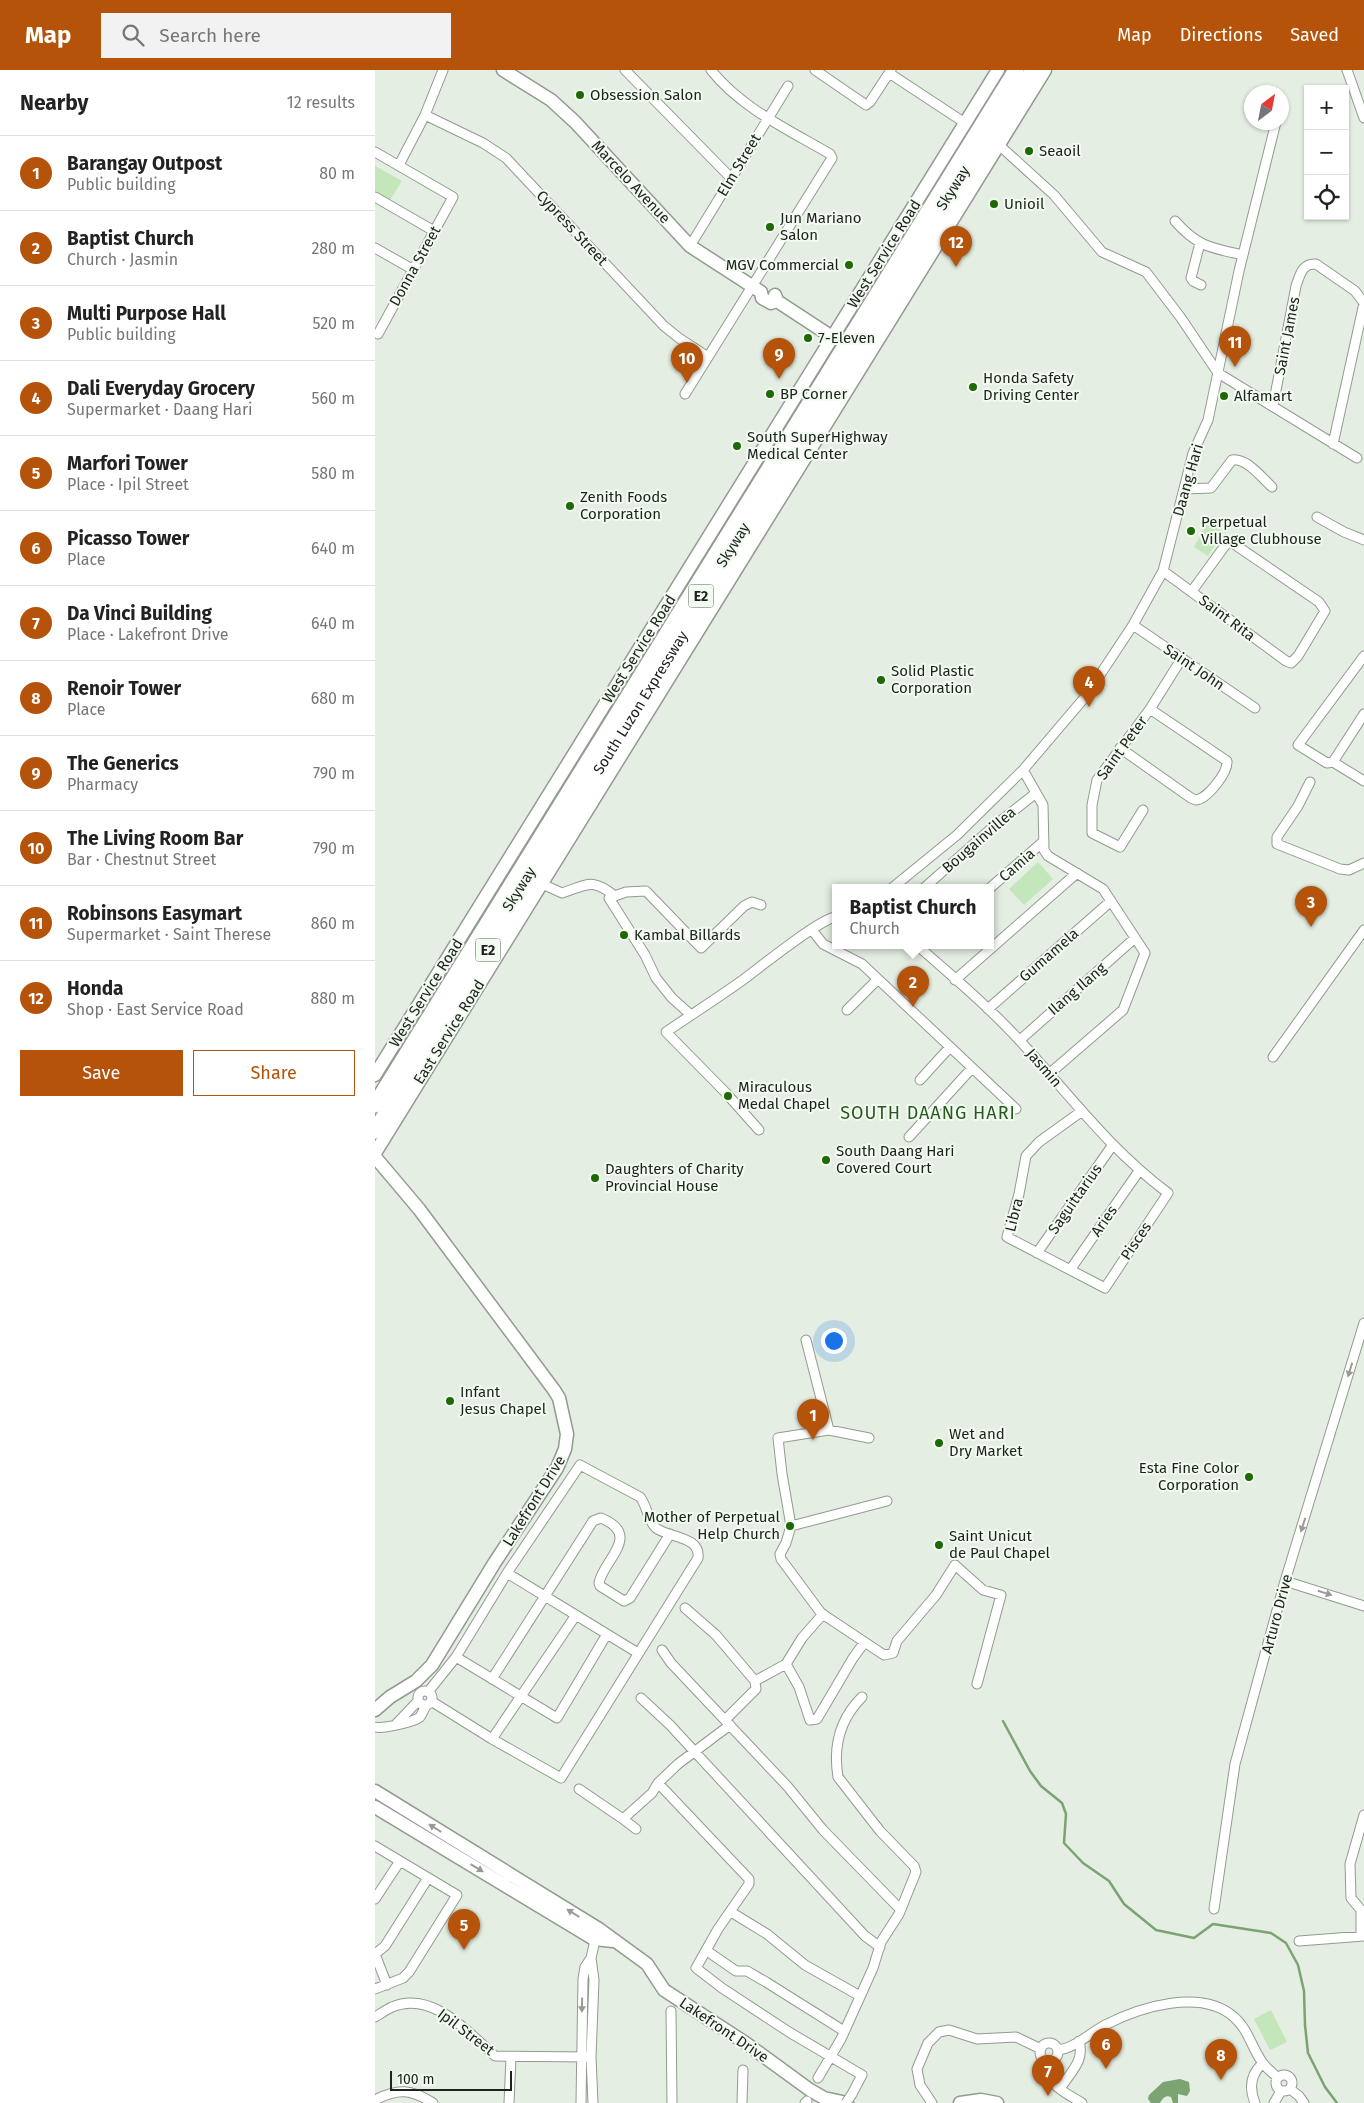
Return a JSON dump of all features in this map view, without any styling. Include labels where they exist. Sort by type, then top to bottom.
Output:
[{"type":"highway","name":"South Luzon Expressway","points":[[375,1093],[1008,70]]},
{"type":"highway","name":"Skyway","points":[[375,1105],[1016,70]]},
{"type":"highway","name":"Skyway","points":[[375,1122],[1026,70]]},
{"type":"highway","name":"South Luzon Expressway","points":[[375,1131],[1033,70]]},
{"type":"main road","name":"Marcelo Avenue","points":[[503,70],[551,100],[575,122],[690,246],[756,289],[767,290],[776,296],[777,301],[832,337]]},
{"type":"main road","name":"West Service Road","points":[[375,1075],[998,70]]},
{"type":"main road","name":"East Service Road","points":[[375,1153],[1045,70]]},
{"type":"main road","name":"Lakefront Drive","points":[[375,1157],[419,1208],[559,1398],[567,1434],[565,1450],[557,1468],[495,1562],[432,1665],[416,1680],[390,1697],[375,1710]]},
{"type":"main road","name":"Lakefront Drive","points":[[375,1791],[596,1934]]},
{"type":"main road","name":"Lakefront Drive","points":[[375,1807],[596,1934],[613,1941],[647,1964],[664,1990],[747,2044],[817,2094],[848,2100]]},
{"type":"main road","points":[[960,2103],[981,2100],[997,2103]]},
{"type":"street","points":[[375,152],[399,165],[425,115],[443,70]]},
{"type":"street","points":[[625,70],[731,178]]},
{"type":"street","points":[[685,394],[708,356],[756,289],[831,161],[831,156],[768,118],[725,88],[711,70]]},
{"type":"street","points":[[815,70],[866,105],[870,102],[890,71],[965,123]]},
{"type":"street","points":[[1347,70],[1364,118]]},
{"type":"street","name":"Elm Street","points":[[690,246],[789,86]]},
{"type":"street","name":"Cypress Street","points":[[425,115],[483,142],[507,158],[664,326],[708,356]]},
{"type":"street","name":"Daang Hari","points":[[897,884],[957,835],[1023,770],[1086,696],[1133,625],[1163,572],[1193,453],[1209,420],[1243,255],[1274,130]]},
{"type":"street","points":[[999,145],[1054,195],[1101,252],[1145,272],[1181,318],[1218,373],[1357,458]]},
{"type":"street","name":"Donna Street","points":[[378,334],[412,268],[453,197],[399,165]]},
{"type":"street","points":[[375,197],[434,231]]},
{"type":"street","points":[[1175,221],[1185,232],[1200,243],[1243,255]]},
{"type":"street","points":[[1200,243],[1191,276],[1193,281],[1201,284]]},
{"type":"street","points":[[375,248],[412,268]]},
{"type":"street","name":"Saint James","points":[[1273,406],[1289,316],[1296,286],[1304,267],[1309,263],[1315,264],[1355,291],[1364,303]]},
{"type":"street","points":[[1333,444],[1364,303]]},
{"type":"street","points":[[1185,489],[1211,488],[1232,460],[1237,459],[1247,463],[1272,487]]},
{"type":"street","points":[[1317,517],[1344,532],[1364,540]]},
{"type":"street","name":"Saint Rita","points":[[1163,572],[1192,591],[1247,634],[1291,663],[1298,656],[1325,611],[1322,605],[1231,542],[1227,543],[1192,591]]},
{"type":"street","name":"Saint John","points":[[1133,625],[1255,708]]},
{"type":"street","points":[[1362,776],[1333,762],[1327,763],[1298,745],[1364,656]]},
{"type":"street","name":"Saint Peter","points":[[1143,810],[1120,847],[1093,833],[1092,805],[1097,780],[1150,709],[1182,658]]},
{"type":"street","points":[[1120,748],[1191,798],[1196,800],[1206,797],[1227,768],[1227,762],[1150,709]]},
{"type":"street","points":[[1333,762],[1364,714]]},
{"type":"street","points":[[1023,770],[1043,806],[1044,850],[1048,856],[1103,889],[1145,953],[1123,1010],[1049,1074]]},
{"type":"street","points":[[1310,782],[1298,806],[1277,837],[1277,844],[1339,869],[1349,870],[1364,863]]},
{"type":"street","name":"Bougainvillea","points":[[929,884],[994,826],[1036,793]]},
{"type":"street","name":"Camia","points":[[994,885],[1044,841]]},
{"type":"street","points":[[994,946],[1077,874]]},
{"type":"street","points":[[542,884],[562,893],[587,884],[597,884],[615,896]]},
{"type":"street","points":[[691,1015],[656,978],[635,938],[609,898],[635,891],[646,891],[701,948],[744,906],[752,902],[761,905]]},
{"type":"street","name":"Gumamela","points":[[988,1009],[1111,901]]},
{"type":"street","points":[[759,1130],[726,1093],[666,1032],[832,918]]},
{"type":"street","points":[[812,930],[823,944],[832,948]]},
{"type":"street","points":[[1273,1057],[1364,930]]},
{"type":"street","name":"Ilang Ilang","points":[[1019,1040],[1135,938]]},
{"type":"street","points":[[834,949],[853,958],[1017,1109]]},
{"type":"street","name":"Jasmin","points":[[923,949],[1019,1040],[1113,1146],[1139,1171],[1168,1193]]},
{"type":"street","points":[[955,980],[991,949]]},
{"type":"street","points":[[847,1010],[877,979]]},
{"type":"street","points":[[920,1080],[950,1048]]},
{"type":"street","points":[[909,1137],[972,1068]]},
{"type":"street","name":"Libra","points":[[1081,1111],[1039,1142],[1026,1156],[1019,1194],[1007,1237],[1105,1288]]},
{"type":"street","name":"Saguittarius","points":[[1037,1252],[1113,1146]]},
{"type":"street","name":"Aries","points":[[1070,1270],[1139,1171]]},
{"type":"street","name":"Pisces","points":[[1105,1288],[1168,1193]]},
{"type":"street","name":"Arturo Drive","points":[[1214,1910],[1235,1764],[1285,1580],[1364,1323]]},
{"type":"street","points":[[806,1340],[829,1430]]},
{"type":"street","points":[[869,1438],[829,1430],[778,1438],[791,1526],[786,1543],[780,1554],[781,1559],[823,1614],[884,1655],[893,1653],[897,1641],[936,1595],[955,1565],[983,1590],[1001,1595],[977,1684]]},
{"type":"street","points":[[397,1723],[425,1702],[432,1696],[428,1692],[421,1692],[418,1696],[425,1702],[561,1778],[697,1558],[698,1552],[695,1546],[679,1536],[657,1529],[653,1525],[644,1501],[640,1497],[580,1465],[507,1573],[456,1657],[428,1692]]},
{"type":"street","points":[[791,1526],[887,1501]]},
{"type":"street","points":[[493,1679],[593,1521],[601,1518],[609,1521],[619,1536],[620,1544],[599,1582],[601,1586],[624,1601],[630,1598],[671,1534]]},
{"type":"street","points":[[507,1573],[638,1653]]},
{"type":"street","points":[[1285,1580],[1364,1606]]},
{"type":"street","points":[[623,1819],[652,1793],[658,1783],[677,1764],[694,1752],[727,1723],[756,1689],[755,1681],[716,1635],[685,1608]]},
{"type":"street","points":[[755,1681],[786,1664],[802,1638],[823,1614]]},
{"type":"street","points":[[492,1739],[576,1615]]},
{"type":"street","points":[[456,1657],[557,1718],[607,1634]]},
{"type":"street","points":[[786,1664],[799,1687],[810,1720],[817,1720],[853,1658],[864,1643]]},
{"type":"street","points":[[662,1650],[727,1723],[789,1787],[823,1830],[900,1909]]},
{"type":"street","points":[[818,2078],[844,2031],[873,1968],[880,1947],[900,1909],[916,1872],[914,1866],[880,1831],[838,1777],[839,1732],[852,1709],[862,1697]]},
{"type":"street","points":[[641,1698],[670,1725],[847,1918],[865,1936],[880,1947]]},
{"type":"street","points":[[375,1727],[380,1728],[397,1723],[411,1722],[420,1716],[425,1702]]},
{"type":"street","points":[[658,1783],[749,1879],[749,1884],[696,1968],[722,1988],[830,2057],[862,2075],[848,2100]]},
{"type":"street","points":[[579,1790],[636,1829]]},
{"type":"street","points":[[1299,1941],[1362,1936],[1361,1910],[1351,1898],[1350,1864],[1364,1817]]},
{"type":"street","points":[[375,1846],[457,1895],[409,1972],[403,1978],[375,1990]]},
{"type":"street","points":[[375,1899],[400,1861]]},
{"type":"street","points":[[387,1985],[375,1954],[385,1946],[428,1878]]},
{"type":"street","points":[[731,1912],[767,1934],[805,1965],[860,1996]]},
{"type":"street","points":[[593,2103],[591,2058],[593,1980],[591,1958],[596,1934]]},
{"type":"street","points":[[707,1951],[736,1971],[747,1971],[766,1982],[844,2031]]},
{"type":"street","points":[[581,2103],[583,1978],[585,1967],[591,1958]]},
{"type":"street","points":[[1058,2050],[1069,2047],[1120,2018],[1174,2003],[1200,2002],[1217,2006],[1240,2022],[1262,2064],[1278,2078]]},
{"type":"street","name":"Ipil Street","points":[[375,2017],[393,2006],[410,2003],[429,2005],[464,2028],[495,2056],[581,2056],[591,2058]]},
{"type":"street","points":[[671,2011],[672,2103]]},
{"type":"street","points":[[932,2103],[920,2085],[917,2069],[928,2043],[939,2032],[949,2030],[977,2040],[1016,2037],[1041,2049]]},
{"type":"street","points":[[1060,2089],[1079,2060],[1081,2054],[1079,2041]]},
{"type":"street","points":[[1045,2044],[1055,2045],[1058,2050],[1057,2057],[1055,2060],[1048,2061],[1043,2058],[1041,2049],[1045,2044]]},
{"type":"street","points":[[509,2103],[511,2057]]},
{"type":"street","points":[[1048,2061],[1049,2077],[1060,2089],[1082,2103]]},
{"type":"street","points":[[1255,2103],[1250,2086],[1256,2071],[1262,2064]]},
{"type":"street","points":[[742,2103],[743,2070]]},
{"type":"street","points":[[1274,2103],[1286,2090],[1293,2084],[1290,2078],[1284,2075],[1278,2078],[1276,2084],[1286,2090],[1297,2094],[1304,2103]]},
{"type":"street","points":[[375,2100],[401,2090],[419,2094],[433,2103]]},
{"type":"shaded area","points":[[375,166],[402,181],[390,200],[375,191]]},
{"type":"shaded area","points":[[1208,522],[1223,532],[1208,556],[1194,547]]},
{"type":"shaded area","points":[[1038,862],[1053,879],[1024,905],[1009,889]]},
{"type":"shaded area","points":[[1271,2010],[1287,2042],[1270,2050],[1254,2019]]},
{"type":"shaded area","points":[[1180,2079],[1189,2082],[1190,2091],[1187,2096],[1178,2094],[1178,2103],[1173,2103],[1169,2096],[1165,2097],[1160,2103],[1151,2103],[1148,2099],[1149,2095],[1163,2082]]},
{"type":"waterway","points":[[1003,1721],[1030,1771],[1041,1786],[1062,1803],[1066,1814],[1064,1843],[1083,1863],[1109,1881],[1124,1904],[1156,1930],[1194,1938],[1213,1924],[1271,1933],[1286,1943],[1298,1965],[1304,1991],[1308,2053],[1325,2087],[1337,2103]]},
{"type":"place","name":"Obsession Salon","points":[[580,95]]},
{"type":"place","name":"Seaoil","points":[[1029,151]]},
{"type":"place","name":"Unioil","points":[[994,204]]},
{"type":"place","name":"Jun Mariano Salon","points":[[770,227]]},
{"type":"place","name":"MGV Commercial","points":[[849,265]]},
{"type":"place","name":"Honda","points":[[956,267]]},
{"type":"place","name":"7-Eleven","points":[[808,338]]},
{"type":"place","name":"Robinsons Easymart","points":[[1235,367]]},
{"type":"place","name":"The Generics","points":[[779,379]]},
{"type":"place","name":"The Living Room Bar","points":[[687,383]]},
{"type":"place","name":"Honda Safety Driving Center","points":[[973,387]]},
{"type":"place","name":"BP Corner","points":[[770,394]]},
{"type":"place","name":"Alfamart","points":[[1224,396]]},
{"type":"place","name":"South SuperHighway Medical Center","points":[[737,446]]},
{"type":"place","name":"Zenith Foods Corporation","points":[[570,506]]},
{"type":"place","name":"Perpetual Village Clubhouse","points":[[1191,531]]},
{"type":"place","name":"Solid Plastic Corporation","points":[[881,680]]},
{"type":"place","name":"Dali Everyday Grocery","points":[[1089,707]]},
{"type":"place","name":"Multi Purpose Hall","points":[[1311,927]]},
{"type":"place","name":"Kambal Billards","points":[[624,935]]},
{"type":"place","name":"Baptist Church","points":[[913,1007]]},
{"type":"place","name":"Miraculous Medal Chapel","points":[[728,1096]]},
{"type":"place","name":"South Daang Hari Covered Court","points":[[826,1160]]},
{"type":"place","name":"Daughters of Charity Provincial House","points":[[595,1178]]},
{"type":"place","name":"Infant Jesus Chapel","points":[[450,1401]]},
{"type":"place","name":"Barangay Outpost","points":[[813,1440]]},
{"type":"place","name":"Wet and Dry Market","points":[[939,1443]]},
{"type":"place","name":"Esta Fine Color Corporation","points":[[1249,1477]]},
{"type":"place","name":"Mother of Perpetual Help Church","points":[[790,1526]]},
{"type":"place","name":"Saint Unicut de Paul Chapel","points":[[939,1545]]},
{"type":"place","name":"Marfori Tower","points":[[464,1950]]},
{"type":"place","name":"Picasso Tower","points":[[1106,2069]]},
{"type":"place","name":"Renoir Tower","points":[[1221,2080]]},
{"type":"place","name":"Da Vinci Building","points":[[1048,2096]]},
{"type":"district","name":"SOUTH DAANG HARI","points":[[928,1113]]}]
